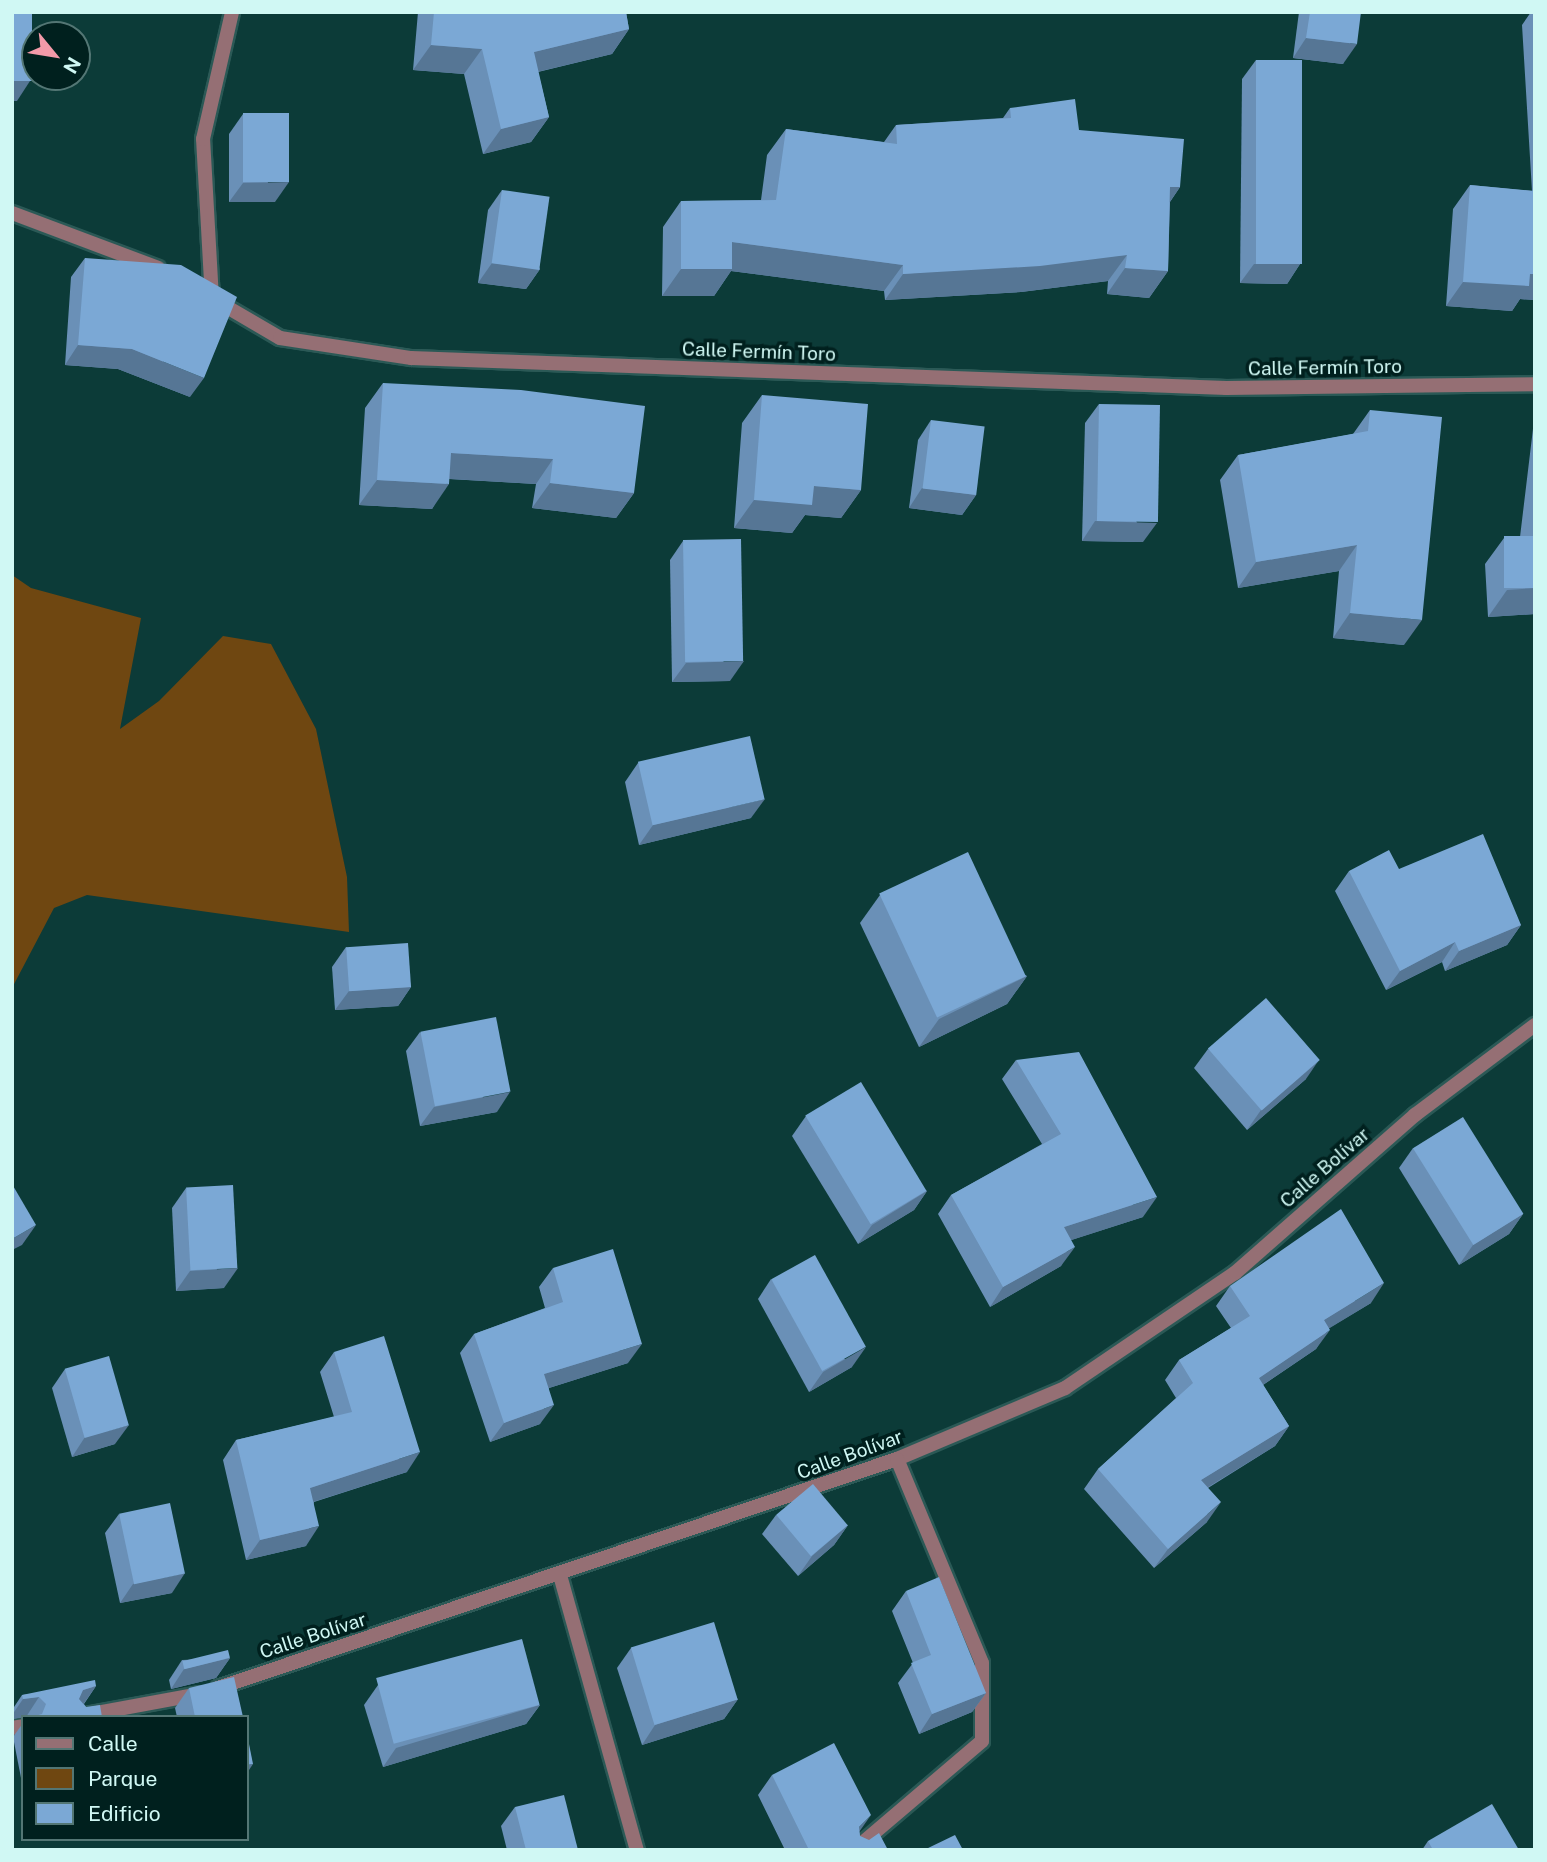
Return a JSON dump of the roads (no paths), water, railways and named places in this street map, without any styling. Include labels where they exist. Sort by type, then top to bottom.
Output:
[{"type":"street","points":[[212,299],[203,139],[232,12]]},
{"type":"street","points":[[12,213],[171,275]]},
{"type":"street","name":"Calle Fermín Toro","points":[[192,287],[280,338],[411,358],[1226,388],[1535,384]]},
{"type":"street","name":"Calle Bolívar","points":[[86,1715],[201,1693],[560,1575],[897,1459],[1065,1388],[1235,1273],[1415,1115],[1535,1025]]},
{"type":"street","points":[[854,1850],[982,1741],[982,1663],[897,1459]]},
{"type":"street","points":[[560,1575],[637,1850]]}]
